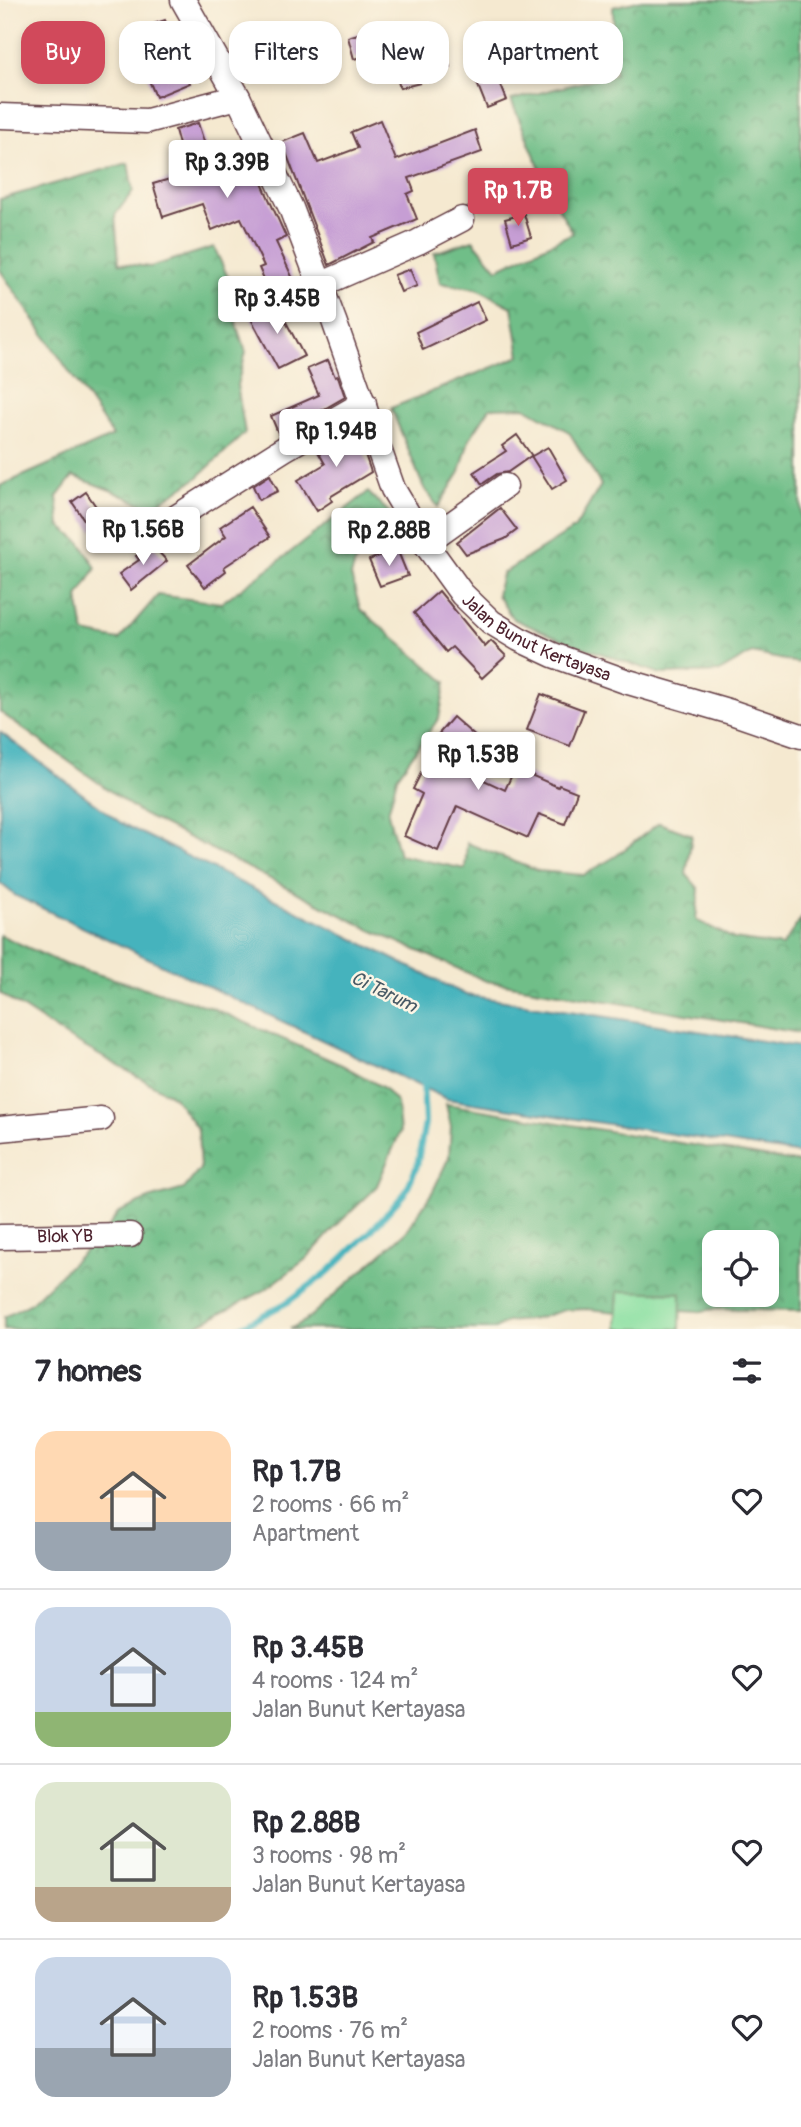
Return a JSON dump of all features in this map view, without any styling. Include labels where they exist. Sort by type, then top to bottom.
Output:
[{"type":"street","name":"Jalan Bunut Kertayasa","points":[[183,0],[238,97],[291,208],[393,489],[425,543],[462,594],[491,622],[519,639],[579,665],[801,736]]},
{"type":"street","points":[[0,116],[147,121],[238,97]]},
{"type":"street","points":[[320,285],[418,242],[462,219]]},
{"type":"street","points":[[153,532],[284,449],[364,403]]},
{"type":"street","points":[[425,543],[505,486]]},
{"type":"street","points":[[0,1129],[101,1119]]},
{"type":"street","name":"Blok YB","points":[[0,1237],[130,1236]]},
{"type":"green space","points":[[642,0],[801,0],[801,660],[798,663],[752,653],[719,672],[661,674],[565,641],[513,619],[497,595],[502,574],[575,528],[601,485],[569,432],[525,407],[490,408],[469,440],[460,472],[438,507],[423,486],[391,408],[520,356],[512,307],[477,289],[440,283],[434,253],[473,240],[497,269],[573,233],[553,199],[511,100],[575,84],[623,84],[623,21],[613,21],[613,7]]},
{"type":"green space","points":[[128,163],[133,191],[115,215],[119,263],[150,267],[214,247],[231,284],[237,327],[246,352],[237,385],[245,433],[197,478],[150,508],[73,476],[57,497],[60,526],[81,543],[96,568],[78,597],[84,633],[119,640],[158,595],[221,603],[368,492],[392,515],[360,547],[351,576],[360,609],[446,682],[439,718],[397,777],[388,813],[399,855],[465,869],[467,843],[538,871],[584,875],[616,856],[659,823],[692,835],[686,874],[699,889],[696,920],[734,939],[782,946],[801,919],[801,1033],[486,981],[371,930],[142,814],[0,712],[0,486],[113,436],[0,270],[0,199]]},
{"type":"green space","points":[[0,935],[66,965],[210,1007],[342,1065],[384,1088],[397,1103],[400,1132],[376,1188],[306,1259],[265,1290],[190,1329],[4,1329],[4,1317],[30,1304],[106,1230],[119,1212],[149,1199],[184,1189],[200,1169],[198,1130],[174,1097],[67,1037],[0,993]]},
{"type":"green space","points":[[446,1104],[801,1163],[801,1311],[680,1311],[681,1293],[618,1292],[617,1312],[565,1310],[536,1319],[507,1322],[495,1329],[290,1329],[305,1321],[406,1232],[433,1191],[449,1157],[451,1127]]},
{"type":"green space","points":[[618,1291],[681,1293],[680,1329],[617,1329]]},
{"type":"water","name":"Ci Tarum","points":[[0,732],[121,823],[466,995],[801,1047],[801,1154],[447,1099],[16,896],[0,883]]},
{"type":"building","points":[[356,35],[356,58],[354,59],[348,37]]},
{"type":"building","points":[[151,84],[188,84],[156,97]]},
{"type":"building","points":[[399,84],[416,84],[400,88]]},
{"type":"building","points":[[477,84],[500,84],[507,100],[487,108]]},
{"type":"building","points":[[380,120],[396,160],[475,130],[482,152],[409,178],[414,191],[407,194],[417,219],[372,238],[374,242],[329,265],[282,142],[305,133],[318,163],[358,148],[351,132]]},
{"type":"building","points":[[198,123],[206,148],[214,146],[220,162],[249,154],[286,237],[276,242],[294,281],[270,292],[259,268],[264,266],[241,218],[212,230],[202,204],[163,217],[153,184],[187,174],[175,130]]},
{"type":"building","points":[[524,214],[531,237],[512,243],[505,219]]},
{"type":"building","points":[[410,269],[417,286],[401,292],[394,275]]},
{"type":"building","points":[[275,301],[304,356],[278,369],[250,317]]},
{"type":"building","points":[[477,302],[486,320],[423,350],[416,332]]},
{"type":"building","points":[[328,360],[335,377],[338,376],[345,397],[279,435],[271,416],[319,395],[307,369]]},
{"type":"building","points":[[348,429],[357,446],[361,443],[371,472],[330,497],[332,501],[317,511],[298,480],[325,464],[316,448]]},
{"type":"building","points":[[517,435],[532,456],[548,447],[567,480],[552,489],[531,456],[508,472],[497,474],[482,484],[474,472],[506,451],[502,446]]},
{"type":"building","points":[[270,475],[278,491],[259,500],[253,486]]},
{"type":"building","points":[[86,492],[106,521],[92,531],[72,502]]},
{"type":"building","points":[[250,507],[270,537],[224,567],[226,571],[205,587],[188,565],[226,536],[220,527]]},
{"type":"building","points":[[500,508],[517,530],[505,539],[466,554],[457,542]]},
{"type":"building","points":[[148,546],[154,547],[167,561],[131,590],[119,574],[139,560],[136,556]]},
{"type":"building","points":[[397,549],[408,576],[380,586],[369,560]]},
{"type":"building","points":[[439,591],[485,647],[491,641],[506,656],[482,678],[452,647],[446,652],[414,613]]},
{"type":"building","points":[[541,694],[584,710],[570,746],[527,730]]},
{"type":"building","points":[[453,717],[486,746],[469,773],[505,790],[515,768],[558,787],[559,785],[577,792],[565,824],[539,814],[528,838],[457,806],[438,851],[404,836],[422,794],[413,789],[438,739],[436,737]]},
{"type":"waterway","points":[[237,1329],[288,1302],[328,1272],[369,1233],[405,1193],[417,1166],[425,1123],[423,1080]]}]
